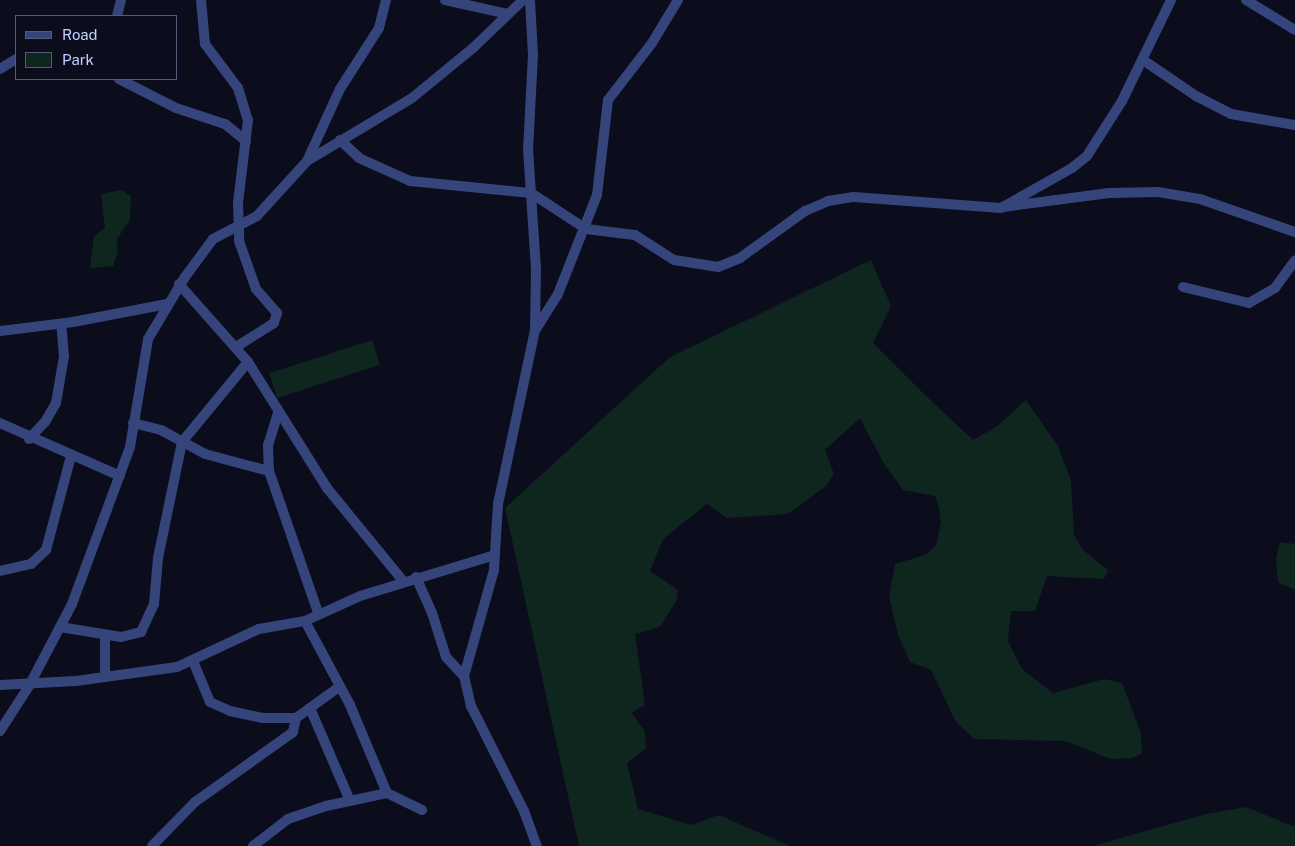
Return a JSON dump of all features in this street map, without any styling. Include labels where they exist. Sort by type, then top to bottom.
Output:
[{"type":"street","points":[[117,15],[121,0]]},
{"type":"street","points":[[201,0],[205,44],[233,80],[246,106],[246,142],[236,224],[239,241],[256,289],[273,306],[277,317],[274,323],[236,347]]},
{"type":"street","points":[[307,161],[340,89],[378,28],[386,0]]},
{"type":"street","points":[[445,0],[508,14]]},
{"type":"street","points":[[0,731],[29,686],[60,627],[130,448],[148,339],[179,284],[213,239],[236,224],[257,216],[307,161],[412,98],[523,0]]},
{"type":"street","points":[[530,0],[533,47],[528,149],[536,268],[535,330],[500,496],[494,570],[464,676],[471,706],[524,811],[537,846]]},
{"type":"street","points":[[1001,208],[1072,168],[1087,156],[1122,101],[1171,0]]},
{"type":"street","points":[[1246,0],[1295,30]]},
{"type":"street","points":[[535,330],[558,294],[586,229],[597,194],[608,100],[652,43],[673,2]]},
{"type":"street","points":[[0,70],[15,60]]},
{"type":"street","points":[[1143,60],[1196,96],[1231,114],[1295,125]]},
{"type":"street","points":[[120,80],[176,108],[224,124],[246,142]]},
{"type":"street","points":[[340,140],[359,158],[410,181],[531,193],[586,229],[635,235],[674,260],[718,267],[740,258],[805,211],[828,201],[854,197],[1001,208],[1109,193],[1158,192],[1200,199],[1295,232]]},
{"type":"street","points":[[1183,287],[1249,303],[1275,288],[1295,260]]},
{"type":"street","points":[[179,284],[248,362],[278,413],[327,488],[404,581]]},
{"type":"street","points":[[0,330],[61,324],[167,304]]},
{"type":"street","points":[[29,439],[45,422],[56,402],[64,356],[61,324]]},
{"type":"street","points":[[60,627],[105,635],[131,637],[141,632],[148,622],[154,604],[158,558],[182,442],[248,362]]},
{"type":"street","points":[[278,413],[268,445],[269,471],[319,615]]},
{"type":"street","points":[[133,423],[162,430],[205,454],[269,471]]},
{"type":"street","points":[[0,424],[29,439],[120,476]]},
{"type":"street","points":[[0,570],[31,564],[46,550],[70,456]]},
{"type":"street","points":[[0,685],[29,686],[162,670],[193,660],[259,629],[305,621],[404,581],[496,555]]},
{"type":"street","points":[[416,577],[432,612],[446,657],[464,676]]},
{"type":"street","points":[[305,621],[339,687],[388,793]]},
{"type":"street","points":[[105,635],[105,677]]},
{"type":"street","points":[[193,660],[210,702],[219,708],[262,718],[296,718],[339,687]]},
{"type":"street","points":[[310,708],[350,801]]},
{"type":"street","points":[[152,846],[195,802],[293,732],[296,718]]},
{"type":"street","points":[[253,846],[288,819],[350,801],[388,793],[422,810]]},
{"type":"green space","points":[[121,190],[131,196],[130,220],[117,239],[118,252],[113,266],[90,268],[94,236],[105,228],[101,194]]},
{"type":"green space","points":[[871,260],[891,306],[873,343],[925,395],[973,440],[996,427],[1026,400],[1058,446],[1071,481],[1074,535],[1083,550],[1108,570],[1104,579],[1047,576],[1035,611],[1011,611],[1008,641],[1022,669],[1053,693],[1104,679],[1122,683],[1141,733],[1142,754],[1132,758],[1111,759],[1065,741],[974,739],[956,722],[931,670],[910,662],[898,635],[889,596],[895,564],[925,555],[936,546],[941,522],[939,508],[935,496],[903,490],[884,464],[860,418],[825,450],[834,474],[826,486],[788,514],[727,518],[707,504],[663,539],[650,571],[678,590],[677,600],[660,627],[635,634],[645,705],[632,713],[645,732],[646,748],[627,763],[638,809],[691,825],[719,815],[790,846],[579,846],[505,508],[670,357]]},
{"type":"green space","points":[[372,340],[380,365],[277,398],[269,373]]},
{"type":"green space","points":[[1280,542],[1295,544],[1295,590],[1278,582],[1276,559]]},
{"type":"green space","points":[[1246,807],[1295,827],[1295,846],[1093,846],[1206,814]]}]
